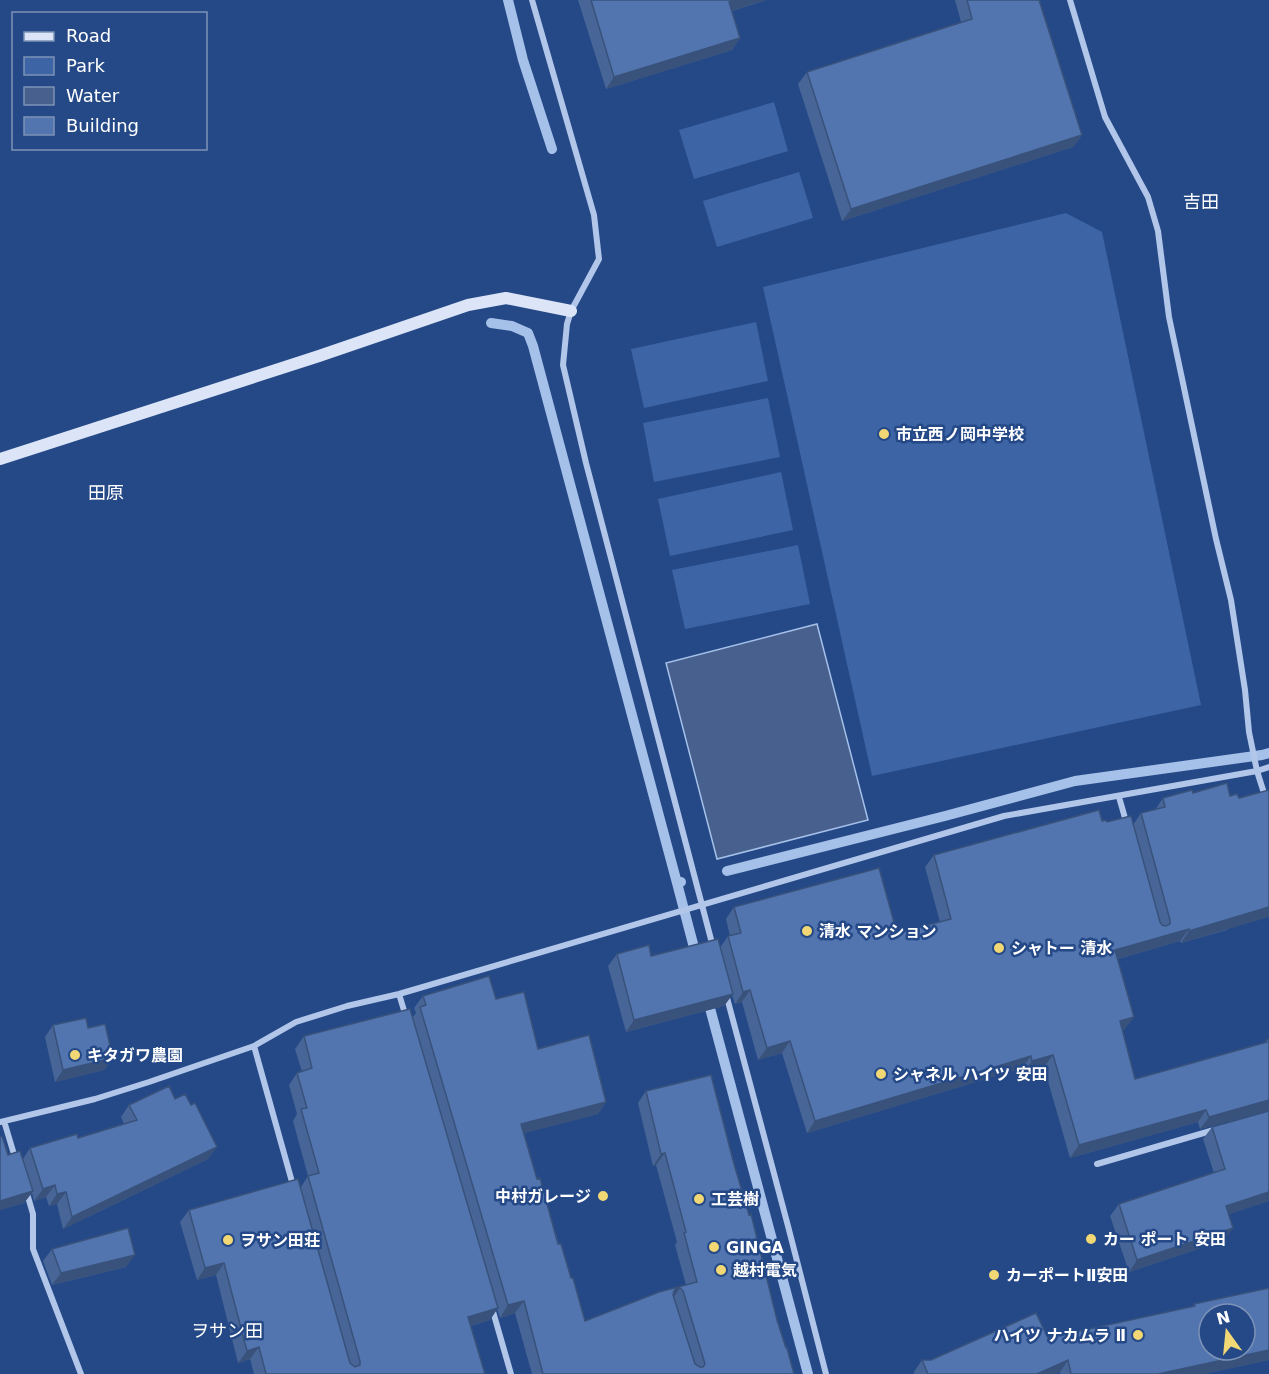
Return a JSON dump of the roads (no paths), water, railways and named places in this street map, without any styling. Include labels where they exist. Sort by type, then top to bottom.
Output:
[{"type":"street","points":[[532,0],[594,215],[599,259],[570,311],[563,365],[589,474],[717,959]]},
{"type":"street","points":[[1070,0],[1105,117],[1148,197],[1158,231],[1169,316],[1231,600],[1252,747],[1269,809]]},
{"type":"street","points":[[0,459],[468,306],[506,298],[570,311]]},
{"type":"street","points":[[20,1173],[2,1122],[95,1099],[254,1046],[296,1022],[347,1006],[399,994],[1004,816],[1269,767]]},
{"type":"street","points":[[1119,796],[1128,831]]},
{"type":"street","points":[[725,991],[826,1374]]},
{"type":"street","points":[[399,994],[409,1027]]},
{"type":"street","points":[[254,1046],[295,1193]]},
{"type":"street","points":[[1097,1164],[1223,1128]]},
{"type":"street","points":[[24,1183],[33,1214],[33,1249],[81,1374]]},
{"type":"street","points":[[488,1296],[511,1374]]},
{"type":"water","points":[[817,624],[868,820],[717,859],[666,663]]},
{"type":"waterway","points":[[508,0],[523,60],[552,149]]},
{"type":"waterway","points":[[491,323],[512,326],[528,333],[533,346],[677,883],[681,882]]},
{"type":"waterway","points":[[727,871],[1075,781],[1269,753]]},
{"type":"waterway","points":[[677,883],[697,959]]},
{"type":"waterway","points":[[707,997],[808,1374]]},
{"type":"place","name":"市立西ノ岡中学校","points":[[884,434]]},
{"type":"place","name":"清水 マンション","points":[[807,931]]},
{"type":"place","name":"シャトー 清水","points":[[999,948]]},
{"type":"place","name":"キタガワ農園","points":[[75,1055]]},
{"type":"place","name":"シャネル ハイツ 安田","points":[[881,1074]]},
{"type":"place","name":"中村ガレージ","points":[[603,1196]]},
{"type":"place","name":"工芸樹","points":[[699,1199]]},
{"type":"place","name":"カー ポート 安田","points":[[1091,1239]]},
{"type":"place","name":"ヲサン田荘","points":[[228,1240]]},
{"type":"place","name":"GINGA","points":[[714,1247]]},
{"type":"place","name":"越村電気","points":[[721,1270]]},
{"type":"place","name":"カーポートⅡ安田","points":[[994,1275]]},
{"type":"place","name":"ハイツ ナカムラ Ⅱ","points":[[1138,1335]]},
{"type":"district","name":"吉田","points":[[1201,202]]},
{"type":"district","name":"田原","points":[[106,493]]},
{"type":"district","name":"ヲサン田","points":[[227,1331]]}]
